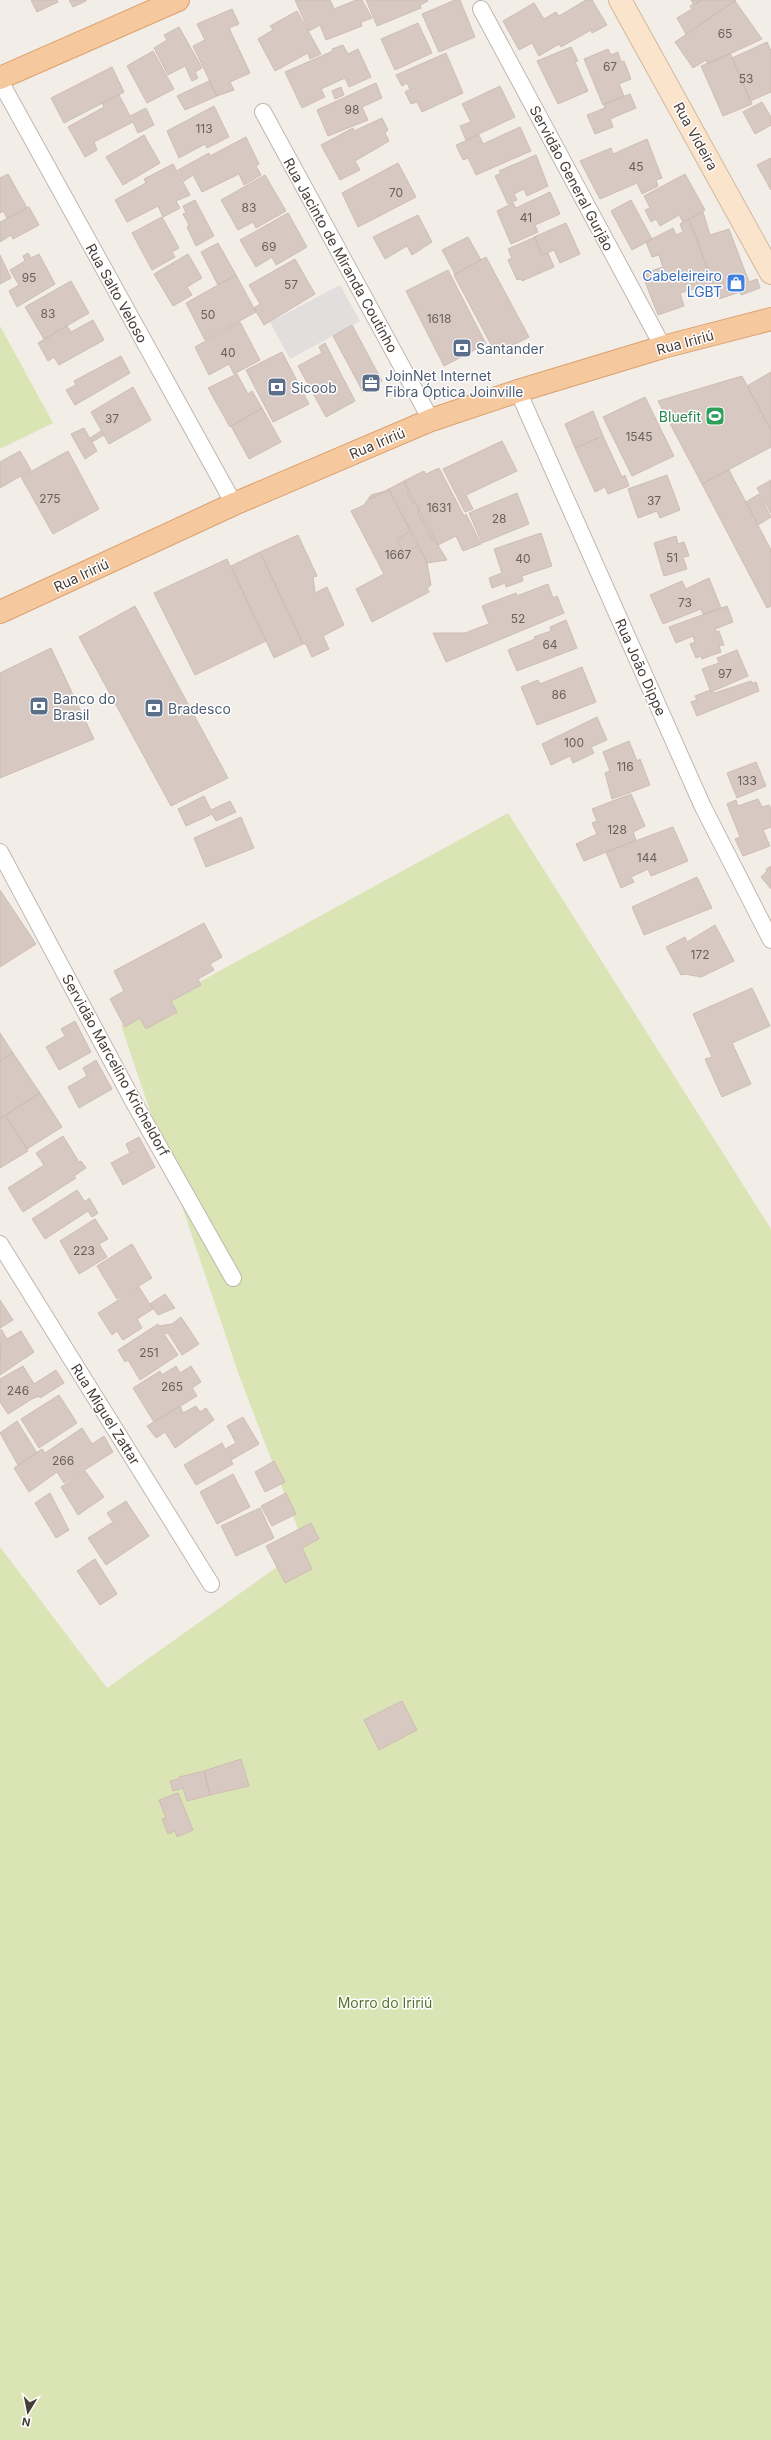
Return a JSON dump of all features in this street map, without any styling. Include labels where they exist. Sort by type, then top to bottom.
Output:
[{"type":"main road","points":[[0,80],[178,0]]},
{"type":"main road","name":"Rua Videira","points":[[620,0],[771,273]]},
{"type":"main road","name":"Rua Iririú","points":[[0,612],[234,504],[431,420],[518,391],[663,347],[771,319]]},
{"type":"street","name":"Servidão General Gurjão","points":[[481,9],[663,347]]},
{"type":"street","name":"Rua Salto Veloso","points":[[0,80],[234,504]]},
{"type":"street","name":"Rua Jacinto de Miranda Coutinho","points":[[263,112],[431,420]]},
{"type":"street","name":"Rua João Dippe","points":[[518,391],[704,807],[771,940]]},
{"type":"street","name":"Servidão Marcelino Kricheldorf","points":[[0,852],[132,1099],[233,1278]]},
{"type":"street","name":"Rua Miguel Zattar","points":[[0,1244],[211,1584]]},
{"type":"green space","points":[[0,326],[53,423],[0,449]]},
{"type":"green space","name":"Morro do Iririú","points":[[508,813],[771,1229],[771,2440],[0,2440],[0,1547],[107,1688],[305,1547],[240,1378],[121,1025]]},
{"type":"shaded area","points":[[340,285],[360,321],[290,359],[270,322]]},
{"type":"building","points":[[31,0],[57,0],[58,2],[37,12]]},
{"type":"building","points":[[69,0],[86,0],[86,1],[73,7]]},
{"type":"building","points":[[295,0],[330,0],[334,9],[356,0],[362,0],[372,18],[361,22],[362,26],[326,40],[320,25],[309,31]]},
{"type":"building","points":[[366,0],[428,1],[420,5],[421,8],[377,26]]},
{"type":"building","points":[[455,0],[460,0],[475,37],[439,52],[422,14]]},
{"type":"building","points":[[586,0],[592,0],[607,25],[592,33],[591,30],[561,47],[559,44],[539,56],[532,43],[519,50],[503,21],[534,3],[544,19],[556,12],[559,16]]},
{"type":"building","points":[[691,0],[702,0],[694,5]]},
{"type":"building","points":[[702,0],[736,0],[686,34],[677,18],[692,9],[690,6]]},
{"type":"building","points":[[735,1],[762,39],[708,64],[706,60],[693,68],[675,42]]},
{"type":"building","points":[[232,9],[239,24],[229,28],[250,73],[230,82],[234,90],[217,96],[193,46],[205,40],[197,24]]},
{"type":"building","points":[[297,11],[321,54],[310,59],[308,53],[275,71],[258,39],[273,30],[270,26]]},
{"type":"building","points":[[418,23],[432,53],[395,70],[381,39]]},
{"type":"building","points":[[179,27],[202,68],[195,72],[198,78],[192,81],[185,66],[168,75],[154,48],[167,40],[164,35]]},
{"type":"building","points":[[767,42],[771,51],[771,92],[750,101],[732,58]]},
{"type":"building","points":[[343,45],[348,54],[358,49],[371,77],[349,87],[345,78],[321,89],[325,97],[302,108],[285,72],[333,51],[332,49]]},
{"type":"building","points":[[571,47],[578,61],[575,62],[588,91],[558,104],[537,61]]},
{"type":"building","points":[[608,49],[611,55],[618,52],[621,62],[624,61],[631,79],[619,84],[624,96],[603,105],[584,59]]},
{"type":"building","points":[[153,51],[174,89],[147,103],[127,66]]},
{"type":"building","points":[[446,53],[463,93],[422,112],[417,102],[411,104],[405,92],[410,89],[407,83],[402,86],[396,75]]},
{"type":"building","points":[[730,53],[752,104],[723,116],[701,66]]},
{"type":"building","points":[[112,67],[124,92],[64,123],[51,98]]},
{"type":"building","points":[[209,81],[217,96],[185,110],[177,96]]},
{"type":"building","points":[[376,83],[382,98],[362,107],[368,120],[328,136],[317,110]]},
{"type":"building","points":[[500,86],[515,117],[466,140],[460,126],[471,122],[462,104]]},
{"type":"building","points":[[341,87],[344,95],[335,99],[332,91]]},
{"type":"building","points":[[630,94],[636,108],[610,119],[613,127],[595,134],[587,115],[605,108],[604,104]]},
{"type":"building","points":[[119,95],[130,116],[146,108],[154,125],[138,133],[133,122],[94,142],[97,150],[85,157],[68,127],[104,107],[102,103]]},
{"type":"building","points":[[762,102],[771,117],[771,125],[755,134],[743,112]]},
{"type":"building","points":[[214,106],[229,137],[207,148],[205,144],[179,158],[167,131]]},
{"type":"building","points":[[382,118],[388,130],[385,133],[389,141],[355,161],[360,170],[340,180],[321,145],[353,128],[354,131]]},
{"type":"building","points":[[520,127],[531,151],[476,175],[468,158],[463,160],[456,145],[479,135],[483,144]]},
{"type":"building","points":[[144,135],[160,163],[123,185],[106,157]]},
{"type":"building","points":[[246,137],[259,164],[256,166],[261,175],[244,185],[239,174],[202,192],[193,175],[184,181],[178,170],[209,153],[210,156]]},
{"type":"building","points":[[647,139],[662,178],[656,180],[658,186],[642,194],[637,183],[600,199],[580,161],[611,148],[613,154]]},
{"type":"building","points":[[536,155],[548,186],[527,196],[524,189],[514,194],[517,200],[508,204],[495,176],[501,173],[499,171]]},
{"type":"building","points":[[771,158],[771,190],[757,165]]},
{"type":"building","points":[[398,163],[416,197],[358,227],[342,193]]},
{"type":"building","points":[[173,164],[190,195],[176,201],[180,208],[163,217],[158,206],[127,222],[115,200],[146,183],[144,179]]},
{"type":"building","points":[[8,174],[27,208],[7,218],[3,211],[0,213],[0,178]]},
{"type":"building","points":[[685,174],[705,210],[683,222],[679,215],[660,226],[656,219],[651,222],[645,210],[650,208],[644,196]]},
{"type":"building","points":[[265,175],[286,211],[256,228],[253,222],[238,230],[221,200]]},
{"type":"building","points":[[550,192],[560,214],[535,225],[538,232],[511,244],[497,211],[513,203],[516,208]]},
{"type":"building","points":[[195,200],[214,236],[196,246],[187,227],[189,225],[183,214],[186,213],[183,206]]},
{"type":"building","points":[[631,200],[652,239],[632,250],[611,211]]},
{"type":"building","points":[[29,207],[39,225],[13,239],[11,235],[0,242],[0,222]]},
{"type":"building","points":[[703,212],[710,235],[729,229],[749,282],[757,279],[760,288],[741,295],[740,292],[719,299],[689,219]]},
{"type":"building","points":[[288,213],[307,247],[276,265],[272,257],[256,267],[240,240]]},
{"type":"building","points":[[418,215],[432,242],[412,255],[407,246],[385,259],[373,237]]},
{"type":"building","points":[[162,217],[179,248],[172,252],[175,257],[152,270],[132,233]]},
{"type":"building","points":[[689,219],[713,283],[680,293],[684,306],[658,315],[642,274],[663,267],[659,255],[652,257],[646,242],[673,228],[676,235],[683,232],[680,224]]},
{"type":"building","points":[[566,223],[580,254],[560,263],[554,250],[542,255],[534,237]]},
{"type":"building","points":[[468,237],[481,260],[455,274],[442,250]]},
{"type":"building","points":[[535,237],[542,255],[548,253],[554,267],[522,281],[521,279],[517,280],[508,260],[512,258],[508,249]]},
{"type":"building","points":[[218,243],[236,275],[218,285],[201,252]]},
{"type":"building","points":[[28,253],[31,258],[39,254],[55,284],[17,307],[9,291],[19,285],[10,270],[25,261],[23,256]]},
{"type":"building","points":[[188,254],[202,278],[187,287],[192,295],[173,306],[154,274]]},
{"type":"building","points":[[0,255],[11,278],[0,284]]},
{"type":"building","points":[[486,257],[529,337],[496,354],[454,275]]},
{"type":"building","points":[[295,259],[315,294],[264,325],[254,308],[260,304],[249,285]]},
{"type":"building","points":[[448,270],[486,344],[444,366],[406,291]]},
{"type":"building","points":[[236,275],[256,312],[205,340],[186,303]]},
{"type":"building","points":[[71,281],[89,313],[44,339],[25,307]]},
{"type":"building","points":[[93,320],[104,340],[59,365],[54,357],[48,361],[38,343],[67,326],[71,332]]},
{"type":"building","points":[[240,322],[260,360],[234,374],[229,364],[209,375],[195,347]]},
{"type":"building","points":[[352,325],[382,381],[363,392],[333,336]]},
{"type":"building","points":[[325,343],[355,401],[326,417],[298,366],[322,353],[319,347]]},
{"type":"building","name":"Sicoob","points":[[282,352],[309,404],[273,422],[246,370]]},
{"type":"building","points":[[121,356],[130,373],[75,405],[66,390],[76,385],[74,381]]},
{"type":"building","points":[[771,372],[771,430],[747,386]]},
{"type":"building","points":[[237,374],[248,394],[252,391],[262,408],[230,427],[208,388]]},
{"type":"building","name":"Bluefit","points":[[742,376],[771,430],[771,447],[702,484],[658,401]]},
{"type":"building","points":[[133,387],[151,420],[109,444],[91,412]]},
{"type":"building","points":[[645,397],[674,456],[632,476],[603,417]]},
{"type":"building","points":[[262,408],[281,442],[249,459],[231,426]]},
{"type":"building","points":[[593,411],[603,436],[575,448],[565,424]]},
{"type":"building","points":[[84,428],[97,451],[85,459],[71,434]]},
{"type":"building","points":[[101,431],[104,435],[92,442],[90,438]]},
{"type":"building","points":[[603,436],[622,477],[625,475],[629,486],[608,494],[605,487],[595,492],[575,448]]},
{"type":"building","points":[[502,441],[517,471],[466,495],[473,509],[465,512],[443,469]]},
{"type":"building","points":[[20,451],[31,470],[0,488],[0,462]]},
{"type":"building","points":[[68,451],[99,509],[53,534],[21,477]]},
{"type":"building","points":[[439,468],[464,516],[466,514],[481,544],[463,551],[456,536],[438,545],[435,539],[432,540],[417,512],[420,511],[416,503],[413,504],[407,492],[408,489],[404,481],[424,471],[426,474]]},
{"type":"building","points":[[729,470],[771,550],[771,606],[767,608],[702,484]]},
{"type":"building","points":[[667,475],[680,510],[660,518],[657,511],[638,518],[628,489]]},
{"type":"building","points":[[771,480],[771,513],[757,488]]},
{"type":"building","points":[[404,481],[447,560],[427,563],[418,545],[404,554],[397,539],[411,531],[389,490],[370,499]]},
{"type":"building","points":[[389,490],[427,563],[431,585],[427,588],[429,592],[372,622],[356,589],[384,574],[351,511],[364,505],[371,495]]},
{"type":"building","points":[[517,493],[529,524],[482,543],[469,513]]},
{"type":"building","points":[[759,494],[771,517],[758,525],[746,502]]},
{"type":"building","points":[[541,533],[552,566],[522,576],[523,581],[506,587],[505,583],[492,588],[489,578],[502,573],[494,549]]},
{"type":"building","points":[[298,535],[317,576],[313,577],[315,593],[327,587],[344,625],[323,636],[329,649],[312,657],[306,644],[303,644],[260,552]]},
{"type":"building","points":[[676,536],[678,544],[684,542],[689,556],[683,557],[687,569],[664,576],[654,543]]},
{"type":"building","points":[[260,552],[303,644],[274,658],[231,566]]},
{"type":"building","points":[[227,559],[266,641],[195,675],[154,593]]},
{"type":"building","points":[[709,578],[721,608],[703,614],[701,609],[663,624],[650,595],[682,581],[686,589]]},
{"type":"building","points":[[548,584],[553,598],[557,596],[564,613],[446,662],[433,633],[465,633],[489,624],[482,606],[516,593],[517,596]]},
{"type":"building","name":"Bradesco","points":[[135,606],[228,778],[171,806],[79,637]]},
{"type":"building","points":[[727,606],[733,622],[715,629],[716,632],[719,631],[724,645],[719,646],[721,652],[702,659],[701,656],[696,658],[690,644],[695,642],[693,636],[676,643],[669,627]]},
{"type":"building","points":[[566,620],[577,648],[517,671],[508,650],[535,639],[534,637],[551,631],[550,627]]},
{"type":"building","name":"Banco do Brasil","points":[[51,648],[94,739],[0,778],[0,673]]},
{"type":"building","points":[[737,650],[748,676],[711,692],[702,669],[719,663],[717,658]]},
{"type":"building","points":[[582,667],[596,702],[537,725],[521,687],[538,680],[540,684]]},
{"type":"building","points":[[751,681],[752,683],[756,682],[759,691],[697,716],[691,702],[697,700],[695,696],[710,690],[714,693]]},
{"type":"building","points":[[597,717],[607,740],[591,747],[594,753],[573,763],[570,756],[551,765],[542,744]]},
{"type":"building","points":[[629,741],[637,761],[640,759],[650,785],[612,799],[605,773],[610,771],[603,752]]},
{"type":"building","points":[[756,762],[766,786],[737,798],[727,773]]},
{"type":"building","points":[[631,794],[645,826],[633,832],[636,840],[584,861],[576,844],[597,834],[592,823],[597,821],[592,809]]},
{"type":"building","points":[[204,796],[211,810],[230,801],[236,812],[216,821],[212,814],[186,826],[178,809]]},
{"type":"building","points":[[758,799],[762,807],[769,805],[771,809],[771,827],[763,830],[770,846],[743,856],[735,839],[740,837],[727,804],[736,800],[738,806]]},
{"type":"building","points":[[241,817],[254,848],[206,867],[194,838]]},
{"type":"building","points":[[673,827],[688,861],[651,876],[648,869],[631,877],[634,882],[621,888],[606,852]]},
{"type":"building","points":[[771,866],[771,889],[761,877],[767,871],[766,869]]},
{"type":"building","points":[[697,877],[712,908],[644,935],[632,907]]},
{"type":"building","points":[[0,890],[36,944],[0,967]]},
{"type":"building","points":[[204,923],[222,957],[210,964],[214,970],[198,979],[201,985],[171,1001],[177,1012],[146,1029],[140,1018],[125,1027],[110,999],[124,991],[114,971]]},
{"type":"building","points":[[715,925],[734,961],[701,977],[685,974],[681,975],[666,947],[685,937],[687,942]]},
{"type":"building","points":[[752,988],[770,1026],[732,1043],[751,1084],[722,1097],[705,1059],[712,1057],[693,1014]]},
{"type":"building","points":[[75,1021],[91,1052],[59,1070],[46,1047],[65,1036],[61,1029]]},
{"type":"building","points":[[0,1033],[13,1053],[0,1061]]},
{"type":"building","points":[[13,1053],[40,1093],[0,1119],[0,1061]]},
{"type":"building","points":[[96,1060],[112,1089],[79,1108],[68,1087],[87,1076],[83,1068]]},
{"type":"building","points":[[40,1093],[62,1127],[27,1149],[5,1115]]},
{"type":"building","points":[[5,1115],[28,1151],[0,1168],[0,1119]]},
{"type":"building","points":[[63,1136],[79,1162],[81,1161],[86,1168],[74,1176],[76,1178],[23,1212],[8,1188],[44,1165],[36,1153]]},
{"type":"building","points":[[139,1137],[155,1167],[123,1185],[111,1163],[130,1153],[126,1144]]},
{"type":"building","points":[[77,1190],[85,1202],[89,1198],[98,1213],[92,1217],[88,1211],[45,1239],[32,1219]]},
{"type":"building","points":[[95,1219],[108,1239],[99,1244],[107,1257],[79,1274],[60,1241]]},
{"type":"building","points":[[132,1244],[152,1278],[117,1299],[97,1266]]},
{"type":"building","points":[[139,1287],[153,1309],[137,1319],[142,1328],[123,1340],[117,1331],[112,1335],[98,1313]]},
{"type":"building","points":[[165,1294],[175,1308],[158,1315],[150,1304]]},
{"type":"building","points":[[0,1300],[13,1320],[0,1328]]},
{"type":"building","points":[[181,1317],[199,1344],[182,1355],[168,1333],[164,1334],[178,1355],[140,1380],[128,1360],[125,1362],[118,1350],[158,1324],[159,1326],[172,1324]]},
{"type":"building","points":[[1,1329],[7,1339],[21,1331],[34,1352],[0,1375]]},
{"type":"building","points":[[23,1366],[34,1384],[56,1370],[64,1383],[40,1398],[39,1396],[32,1399],[8,1414],[0,1402],[0,1379]]},
{"type":"building","points":[[176,1366],[180,1373],[191,1366],[201,1382],[192,1388],[197,1396],[154,1422],[133,1388],[160,1371],[162,1375]]},
{"type":"building","points":[[59,1395],[77,1423],[39,1448],[21,1419]]},
{"type":"building","points":[[180,1406],[183,1413],[196,1406],[200,1412],[206,1408],[214,1420],[175,1448],[165,1432],[156,1438],[147,1426]]},
{"type":"building","points":[[243,1417],[259,1444],[231,1460],[233,1464],[196,1485],[184,1465],[222,1443],[225,1449],[236,1443],[227,1426]]},
{"type":"building","points":[[17,1421],[37,1453],[18,1465],[0,1433]]},
{"type":"building","points":[[82,1428],[92,1444],[104,1436],[113,1452],[64,1483],[57,1472],[29,1492],[14,1468],[42,1449],[45,1453]]},
{"type":"building","points":[[274,1461],[285,1482],[265,1492],[255,1472]]},
{"type":"building","points":[[85,1471],[104,1497],[78,1515],[61,1487]]},
{"type":"building","points":[[233,1474],[250,1507],[217,1524],[200,1492]]},
{"type":"building","points":[[50,1493],[69,1530],[56,1538],[35,1503]]},
{"type":"building","points":[[286,1493],[296,1514],[272,1526],[261,1506]]},
{"type":"building","points":[[126,1501],[149,1536],[106,1565],[88,1538],[113,1522],[107,1513]]},
{"type":"building","points":[[260,1508],[274,1538],[236,1556],[221,1526]]},
{"type":"building","points":[[311,1523],[319,1539],[302,1548],[312,1569],[285,1583],[266,1546]]},
{"type":"building","points":[[95,1559],[117,1594],[100,1605],[77,1571]]},
{"type":"building","points":[[402,1701],[417,1730],[379,1750],[364,1720]]},
{"type":"building","points":[[241,1759],[249,1786],[210,1795],[204,1771]]},
{"type":"building","points":[[204,1771],[210,1795],[187,1801],[183,1788],[173,1791],[170,1781],[179,1779],[179,1777]]},
{"type":"building","points":[[178,1793],[193,1830],[177,1837],[175,1831],[168,1834],[162,1819],[166,1818],[159,1800]]},
{"type":"place","name":"Cabeleireiro LGBT","points":[[736,283]]},
{"type":"place","name":"Santander","points":[[462,348]]},
{"type":"place","name":"JoinNet Internet Fibra Óptica Joinville","points":[[371,383]]},
{"type":"place","name":"Sicoob","points":[[277,387]]},
{"type":"place","name":"Bluefit","points":[[715,416]]},
{"type":"place","name":"Banco do Brasil","points":[[39,706]]},
{"type":"place","name":"Bradesco","points":[[154,708]]}]
